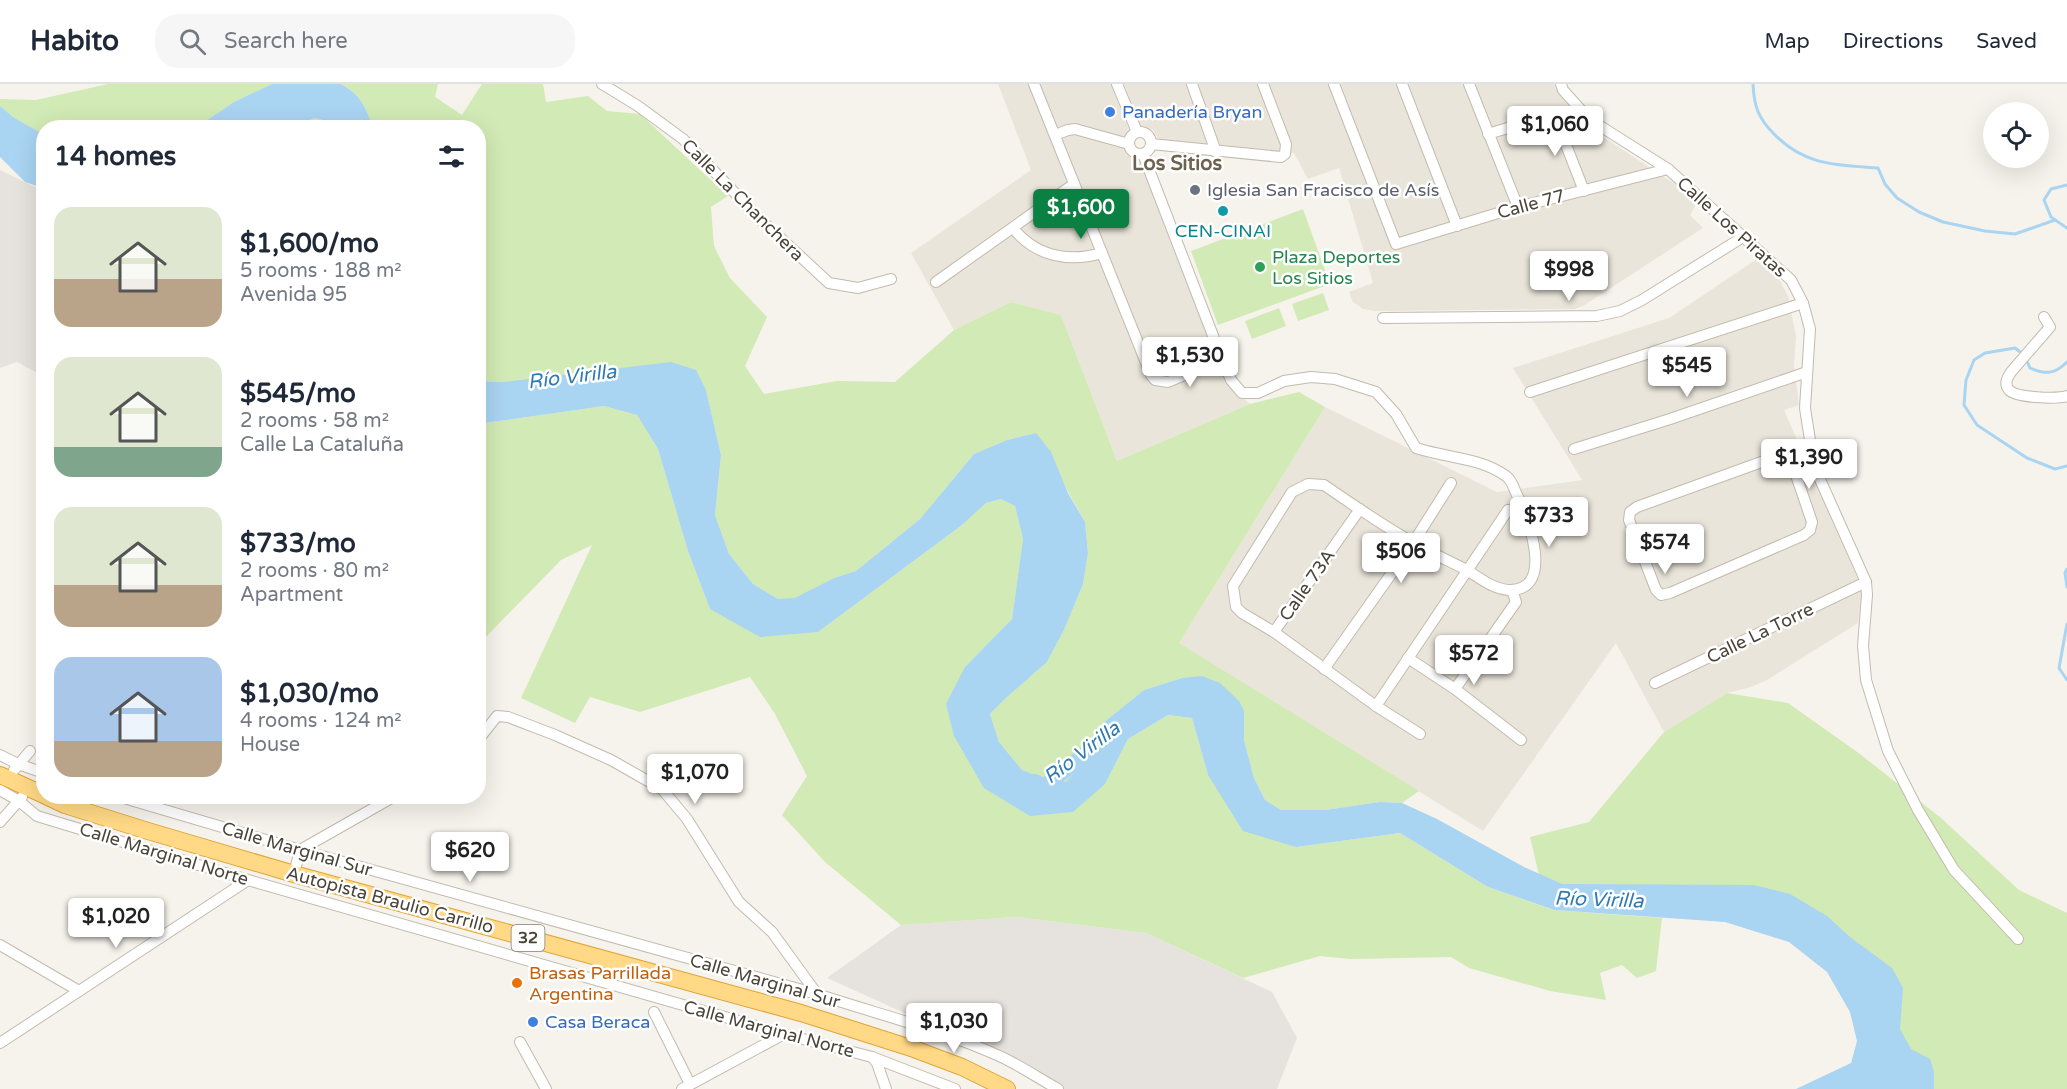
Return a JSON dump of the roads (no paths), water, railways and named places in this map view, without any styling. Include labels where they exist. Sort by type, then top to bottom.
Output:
[{"type":"highway","name":"Autopista Braulio Carrillo","points":[[3,781],[23,794],[36,795]]},
{"type":"highway","name":"Autopista Braulio Carrillo","points":[[63,804],[294,874],[801,1013],[962,1067],[1007,1089]]},
{"type":"street","name":"Calle La Chanchera","points":[[602,84],[638,106],[683,139],[761,220],[829,283],[858,288],[891,279]]},
{"type":"street","points":[[1034,84],[1148,368],[1155,380],[1168,382],[1222,359]]},
{"type":"street","points":[[1117,84],[1137,132]]},
{"type":"street","points":[[1192,84],[1216,152]]},
{"type":"street","points":[[1151,144],[1276,157],[1285,154],[1286,144],[1263,84]]},
{"type":"street","name":"Calle 77","points":[[1334,84],[1396,244],[1518,207],[1668,169]]},
{"type":"street","points":[[1402,84],[1457,226]]},
{"type":"street","points":[[1468,84],[1518,207]]},
{"type":"street","name":"Calle Los Piratas","points":[[1561,84],[1563,90],[1589,119],[1668,169],[1794,280],[1810,329],[1805,408],[1814,466],[1866,582],[1863,646],[1866,680],[1888,751],[1918,810],[1954,870],[2018,939]]},
{"type":"street","points":[[1488,134],[1554,114],[1584,190]]},
{"type":"street","points":[[1055,135],[1075,129],[1129,144]]},
{"type":"street","points":[[1137,132],[1149,136],[1150,148],[1143,154],[1135,153],[1130,148],[1131,136],[1137,132]]},
{"type":"street","points":[[1143,154],[1222,359],[1231,380],[1242,393],[1258,393],[1284,381],[1311,377],[1335,379],[1376,392],[1396,414],[1416,448],[1435,454],[1465,458],[1491,467],[1509,478],[1524,509],[1535,545],[1536,562],[1530,581],[1523,588],[1497,589],[1467,570],[1413,543],[1324,485],[1308,484],[1292,492],[1233,586],[1236,607],[1242,613],[1274,632],[1376,706],[1420,734]]},
{"type":"street","points":[[936,282],[1074,184]]},
{"type":"street","points":[[1013,228],[1029,245],[1054,255],[1076,259],[1102,253]]},
{"type":"street","points":[[1383,318],[1597,316],[1620,311],[1642,300],[1743,237]]},
{"type":"street","points":[[1530,392],[1803,303]]},
{"type":"street","points":[[2044,317],[2050,327],[2010,372],[2006,380],[2007,387],[2016,395],[2049,398],[2067,396]]},
{"type":"street","points":[[1574,449],[1807,372]]},
{"type":"street","points":[[1778,456],[1785,458],[1796,475],[1812,522],[1810,530],[1804,535],[1670,593],[1661,595],[1656,590],[1629,520],[1630,512],[1637,507],[1778,456]]},
{"type":"street","points":[[1796,475],[1814,466]]},
{"type":"street","points":[[1324,669],[1413,543],[1451,483]]},
{"type":"street","name":"Calle 73A","points":[[1274,632],[1360,509]]},
{"type":"street","points":[[1376,706],[1508,510]]},
{"type":"street","name":"Calle La Torre","points":[[1655,683],[1866,582]]},
{"type":"street","points":[[1455,690],[1516,602],[1512,590]]},
{"type":"street","points":[[1408,658],[1521,740]]},
{"type":"street","points":[[486,730],[497,716],[508,717],[612,760],[655,783],[682,812],[739,902],[772,932],[817,994]]},
{"type":"street","points":[[3,781],[30,752]]},
{"type":"street","points":[[0,755],[36,770]]},
{"type":"street","points":[[0,822],[23,794]]},
{"type":"street","name":"Calle Marginal Norte","points":[[23,794],[37,816],[248,880],[784,1034],[872,1057],[955,1089]]},
{"type":"street","name":"Calle Marginal Sur","points":[[144,804],[300,850],[817,994],[875,1014],[923,1027],[998,1055],[1058,1089]]},
{"type":"street","points":[[294,874],[300,850],[381,804]]},
{"type":"street","points":[[0,1043],[248,880]]},
{"type":"street","points":[[0,945],[79,991]]},
{"type":"street","points":[[654,1012],[686,1087],[784,1034]]},
{"type":"street","points":[[867,1034],[875,1014]]},
{"type":"street","points":[[520,1042],[546,1089]]},
{"type":"street","points":[[872,1057],[877,1063],[886,1089]]},
{"type":"water","points":[[272,84],[340,84],[353,92],[370,120],[315,118],[310,120],[207,120],[234,102]]},
{"type":"water","points":[[0,106],[13,117],[36,130],[36,186],[25,182],[0,157]]},
{"type":"water","points":[[671,362],[696,370],[706,390],[721,455],[715,515],[729,554],[753,584],[778,599],[795,598],[834,578],[856,571],[920,519],[974,454],[1007,440],[1036,433],[1051,452],[1068,493],[1085,522],[1088,553],[1083,584],[1064,630],[1047,662],[990,714],[999,742],[1022,770],[1046,779],[1066,782],[1082,764],[1103,723],[1144,690],[1182,678],[1202,676],[1220,683],[1239,701],[1244,711],[1244,740],[1254,778],[1265,800],[1281,810],[1325,810],[1380,802],[1402,803],[1437,819],[1524,867],[1562,884],[1754,885],[1790,894],[1827,916],[1850,937],[1892,968],[1903,988],[1900,1029],[1911,1049],[1930,1059],[1934,1072],[1934,1089],[1796,1089],[1851,1063],[1857,1041],[1850,1012],[1827,972],[1789,942],[1725,922],[1554,910],[1488,887],[1400,833],[1296,847],[1243,831],[1208,775],[1192,718],[1168,715],[1128,739],[1105,784],[1073,812],[1030,816],[984,788],[954,736],[946,704],[965,667],[1012,619],[1023,539],[1015,506],[1001,499],[986,503],[962,525],[818,632],[760,637],[710,609],[688,551],[658,449],[637,415],[604,406],[486,423],[486,381],[503,382]]},
{"type":"waterway","points":[[1753,84],[1754,99],[1761,117],[1786,145],[1809,158],[1822,162],[1878,168],[1885,184],[1897,198],[1919,212],[1943,222],[1985,231],[2015,234],[2055,220]]},
{"type":"waterway","points":[[2067,185],[2051,189],[2044,200],[2051,217],[2067,228]]},
{"type":"waterway","points":[[2023,354],[2015,348],[1985,353],[1974,360],[1966,380],[1964,405],[1977,425],[2027,458],[2055,469],[2067,466]]},
{"type":"waterway","points":[[2026,359],[2030,368],[2041,372],[2054,371],[2067,362]]},
{"type":"waterway","points":[[2067,569],[2065,573],[2067,587]]},
{"type":"waterway","points":[[2067,624],[2059,668],[2067,680]]},
{"type":"waterway","name":"Río Virilla","points":[[1035,782],[1044,787],[1104,739]]},
{"type":"place","name":"Panadería Bryan","points":[[1110,112]]},
{"type":"place","name":"Iglesia San Fracisco de Asís","points":[[1195,190]]},
{"type":"place","name":"CEN-CINAI","points":[[1223,211]]},
{"type":"place","name":"Plaza Deportes Los Sitios","points":[[1260,267]]},
{"type":"place","name":"Brasas Parrillada Argentina","points":[[517,983]]},
{"type":"place","name":"Casa Beraca","points":[[533,1022]]},
{"type":"district","name":"Los Sitios","points":[[1177,164]]}]
